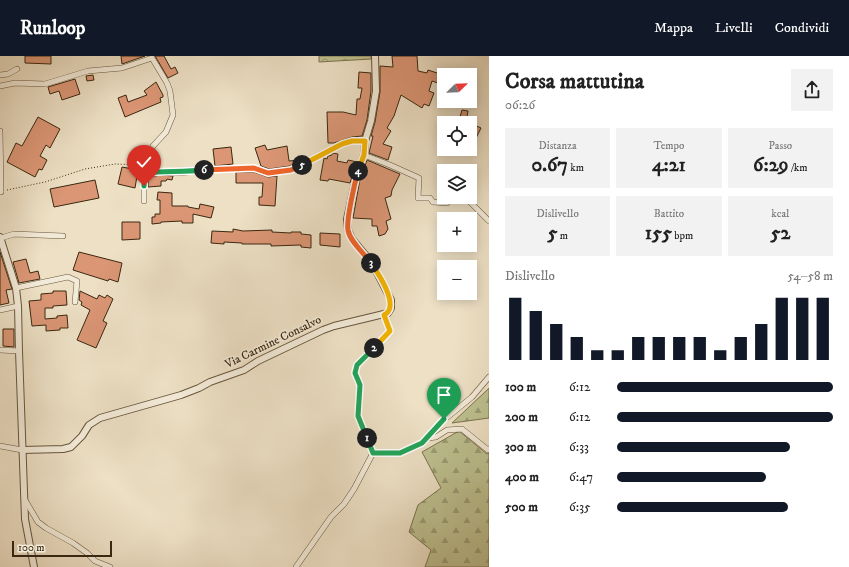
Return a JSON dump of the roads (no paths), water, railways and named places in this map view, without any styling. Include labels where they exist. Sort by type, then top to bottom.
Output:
[{"type":"street","points":[[296,567],[331,517],[344,504],[354,489],[373,453],[358,416],[360,385],[355,373],[357,365],[390,331],[384,315],[388,313],[391,308],[391,300],[372,263],[352,239],[348,230],[347,219],[356,178],[364,155],[365,141],[371,121],[376,91],[375,56]]},
{"type":"street","points":[[0,86],[15,83],[41,85],[88,71],[122,68],[152,58],[167,83],[170,91],[174,115],[166,132],[147,155],[144,166],[144,201]]},
{"type":"street","points":[[0,75],[8,74],[17,70]]},
{"type":"street","points":[[0,131],[0,192]]},
{"type":"street","points":[[144,173],[161,171],[177,173],[238,168],[254,168],[268,173],[291,170],[342,144],[352,141],[365,141]]},
{"type":"street","points":[[364,155],[419,178],[418,198],[430,198],[432,202],[437,202]]},
{"type":"street","points":[[472,204],[489,221]]},
{"type":"street","points":[[34,567],[25,519],[18,351],[18,306],[16,288],[0,237],[14,234],[63,236]]},
{"type":"street","points":[[16,288],[68,278],[77,281],[75,302]]},
{"type":"street","points":[[0,310],[18,306]]},
{"type":"street","name":"Via Carmine Consalvo","points":[[22,450],[63,449],[71,447],[82,436],[89,425],[100,418],[181,395],[199,388],[210,382],[244,370],[265,358],[334,326],[384,315]]},
{"type":"street","points":[[0,350],[18,351]]},
{"type":"street","points":[[373,453],[400,453],[422,443],[444,419],[472,397],[489,377]]},
{"type":"street","points":[[428,438],[436,437],[446,430],[462,429],[488,450],[489,449]]},
{"type":"street","points":[[0,446],[22,450]]},
{"type":"street","points":[[24,498],[38,522],[73,543],[95,561],[110,567]]}]
